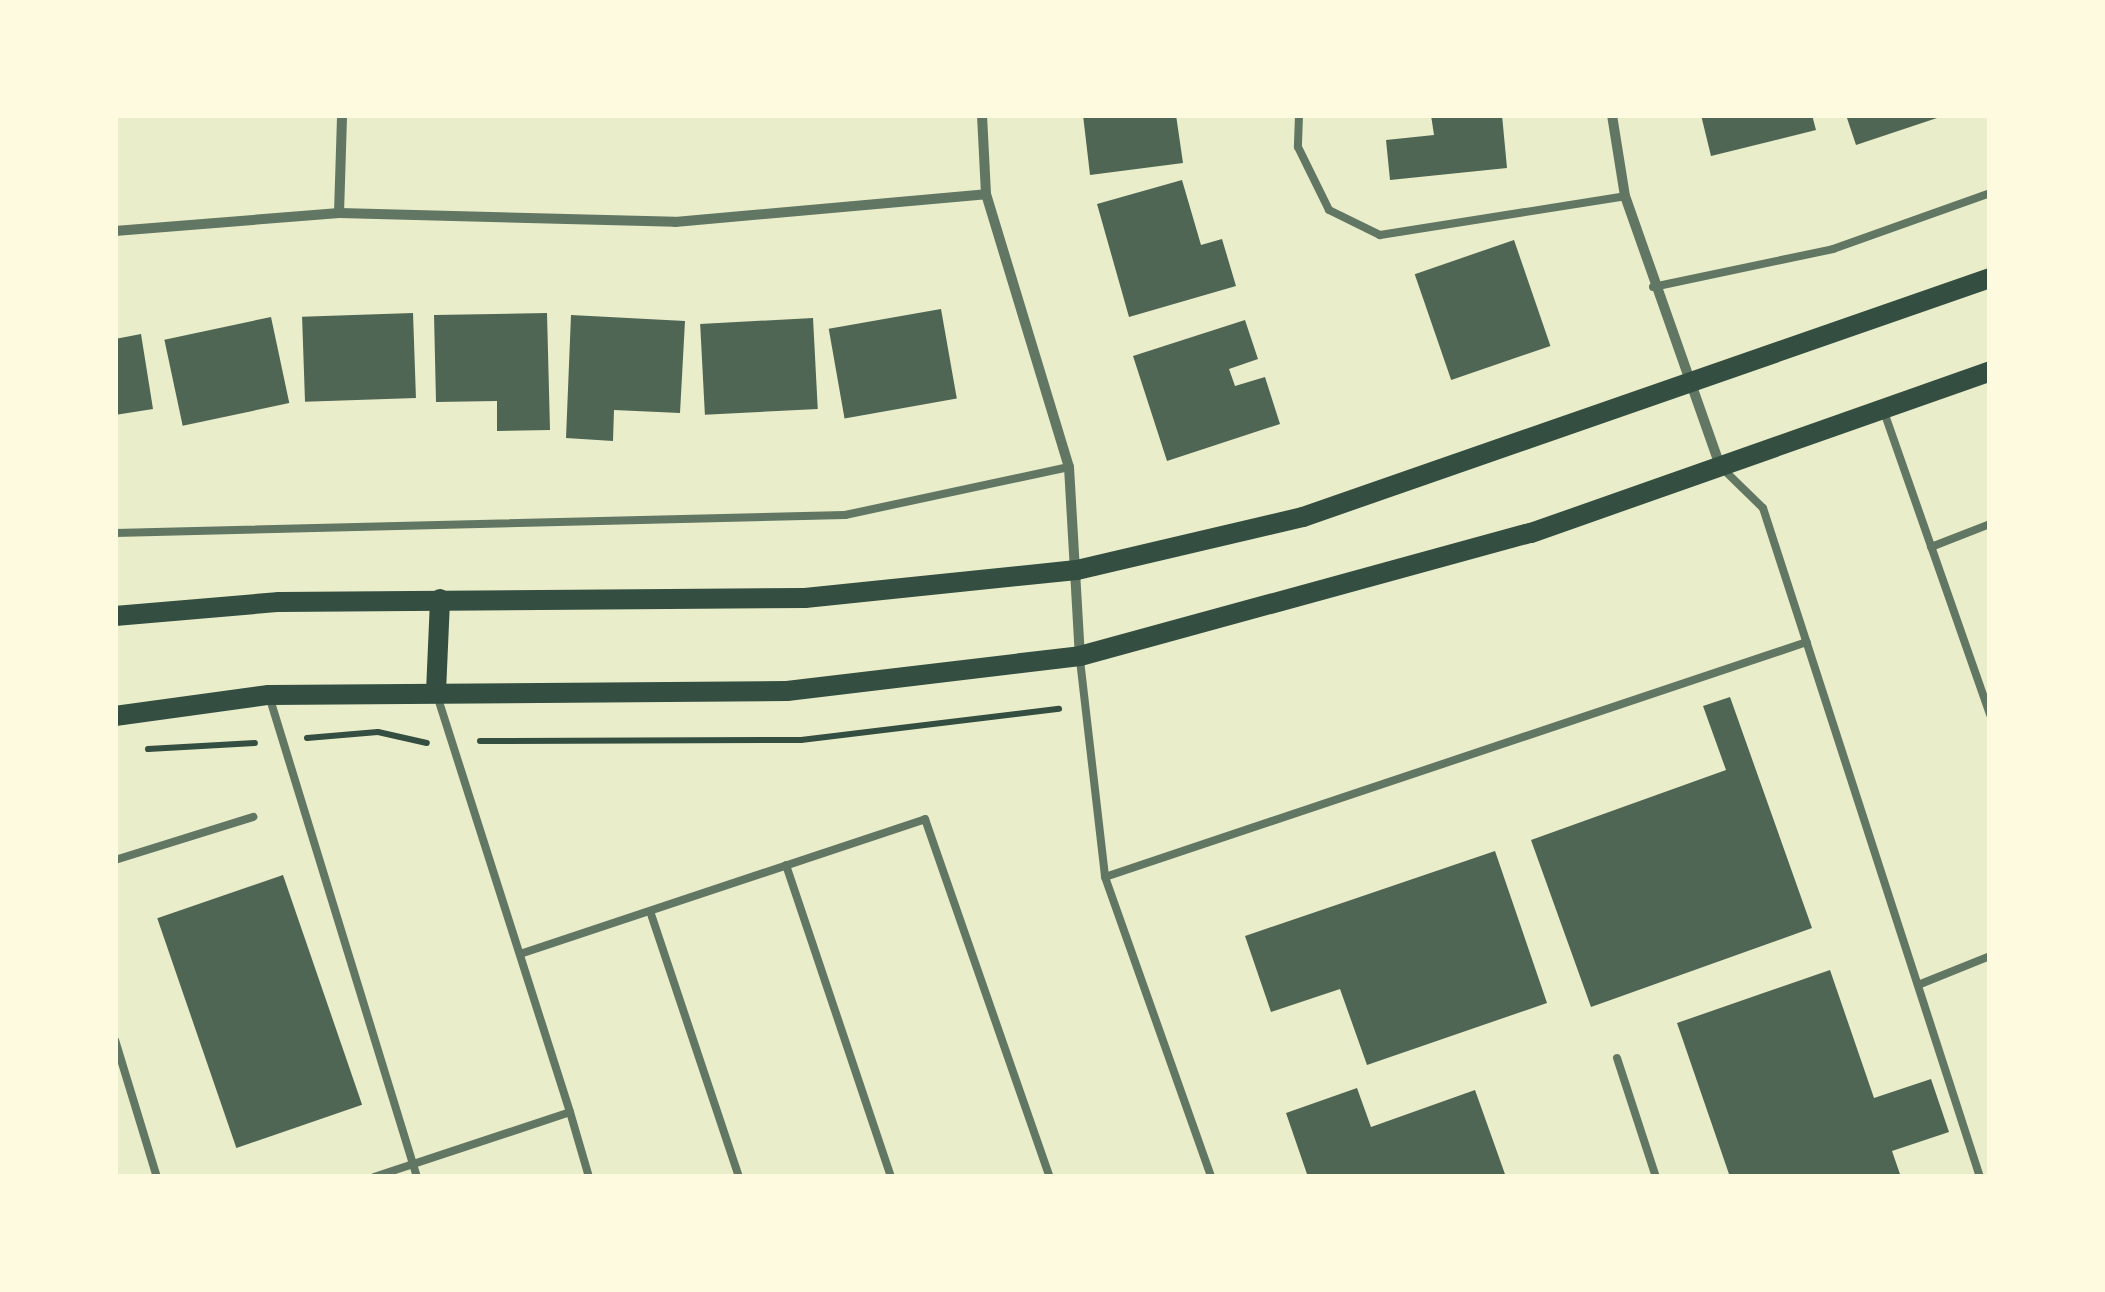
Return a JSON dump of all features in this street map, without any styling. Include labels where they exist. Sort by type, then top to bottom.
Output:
[{"type":"main road","points":[[115,616],[440,599],[805,598],[1078,570],[1303,517],[1990,278]]},
{"type":"main road","points":[[115,716],[269,695],[788,692],[1080,656],[1306,600],[1720,466],[1990,371]]},
{"type":"main road","points":[[436,692],[440,599]]},
{"type":"street","points":[[339,213],[342,115]]},
{"type":"street","points":[[982,115],[986,194],[1069,467],[1078,570],[1080,656]]},
{"type":"street","points":[[1612,115],[1625,196],[1653,287],[1720,466]]},
{"type":"street","points":[[115,231],[339,213],[675,222],[986,194]]},
{"type":"lane","points":[[1299,115],[1298,147],[1329,210],[1380,235],[1625,196]]},
{"type":"lane","points":[[1653,287],[1833,249],[1990,193]]},
{"type":"lane","points":[[1883,409],[1990,715]]},
{"type":"lane","points":[[1720,466],[1763,508],[1980,1177]]},
{"type":"lane","points":[[115,533],[845,515],[1069,467]]},
{"type":"lane","points":[[1931,547],[1990,524]]},
{"type":"lane","points":[[1105,877],[1807,642]]},
{"type":"lane","points":[[1080,656],[1105,877],[1211,1177]]},
{"type":"lane","points":[[436,692],[589,1177]]},
{"type":"lane","points":[[269,695],[418,1163],[417,1177]]},
{"type":"lane","points":[[115,860],[253,817]]},
{"type":"lane","points":[[520,954],[925,819],[1050,1177]]},
{"type":"lane","points":[[786,865],[892,1177]]},
{"type":"lane","points":[[650,910],[739,1177]]},
{"type":"lane","points":[[1918,985],[1990,956]]},
{"type":"lane","points":[[115,1040],[157,1177]]},
{"type":"lane","points":[[1616,1058],[1656,1177]]},
{"type":"lane","points":[[374,1177],[570,1112]]},
{"type":"path","points":[[132,750],[378,732],[408,744],[801,740],[832,729],[1085,706]]},
{"type":"building","points":[[1083,115],[1176,115],[1183,163],[1090,175]]},
{"type":"building","points":[[1431,115],[1502,115],[1507,168],[1390,180],[1386,140],[1434,135]]},
{"type":"building","points":[[1701,115],[1812,115],[1816,130],[1711,156]]},
{"type":"building","points":[[1846,115],[1943,115],[1943,116],[1856,145]]},
{"type":"building","points":[[1182,180],[1201,245],[1222,239],[1236,286],[1129,317],[1097,204]]},
{"type":"building","points":[[1514,240],[1550,346],[1451,380],[1415,274]]},
{"type":"building","points":[[941,309],[957,399],[845,418],[829,329]]},
{"type":"building","points":[[413,313],[416,398],[305,402],[302,317]]},
{"type":"building","points":[[547,313],[550,430],[497,431],[497,401],[436,402],[434,315]]},
{"type":"building","points":[[571,315],[685,321],[680,413],[614,410],[613,441],[566,438]]},
{"type":"building","points":[[271,317],[289,403],[183,426],[164,340]]},
{"type":"building","points":[[813,318],[818,409],[705,415],[700,324]]},
{"type":"building","points":[[1245,320],[1258,359],[1229,369],[1235,386],[1265,377],[1280,424],[1167,461],[1133,356]]},
{"type":"building","points":[[141,334],[153,409],[115,415],[115,339]]},
{"type":"building","points":[[1730,697],[1812,928],[1591,1007],[1531,840],[1726,770],[1703,706]]},
{"type":"building","points":[[1495,851],[1547,1003],[1367,1065],[1340,989],[1271,1012],[1245,936]]},
{"type":"building","points":[[283,875],[362,1105],[236,1148],[157,918]]},
{"type":"building","points":[[1830,970],[1874,1098],[1931,1079],[1949,1132],[1892,1151],[1901,1177],[1730,1177],[1677,1023]]},
{"type":"building","points":[[1357,1088],[1371,1127],[1475,1090],[1506,1177],[1308,1177],[1286,1113]]}]
